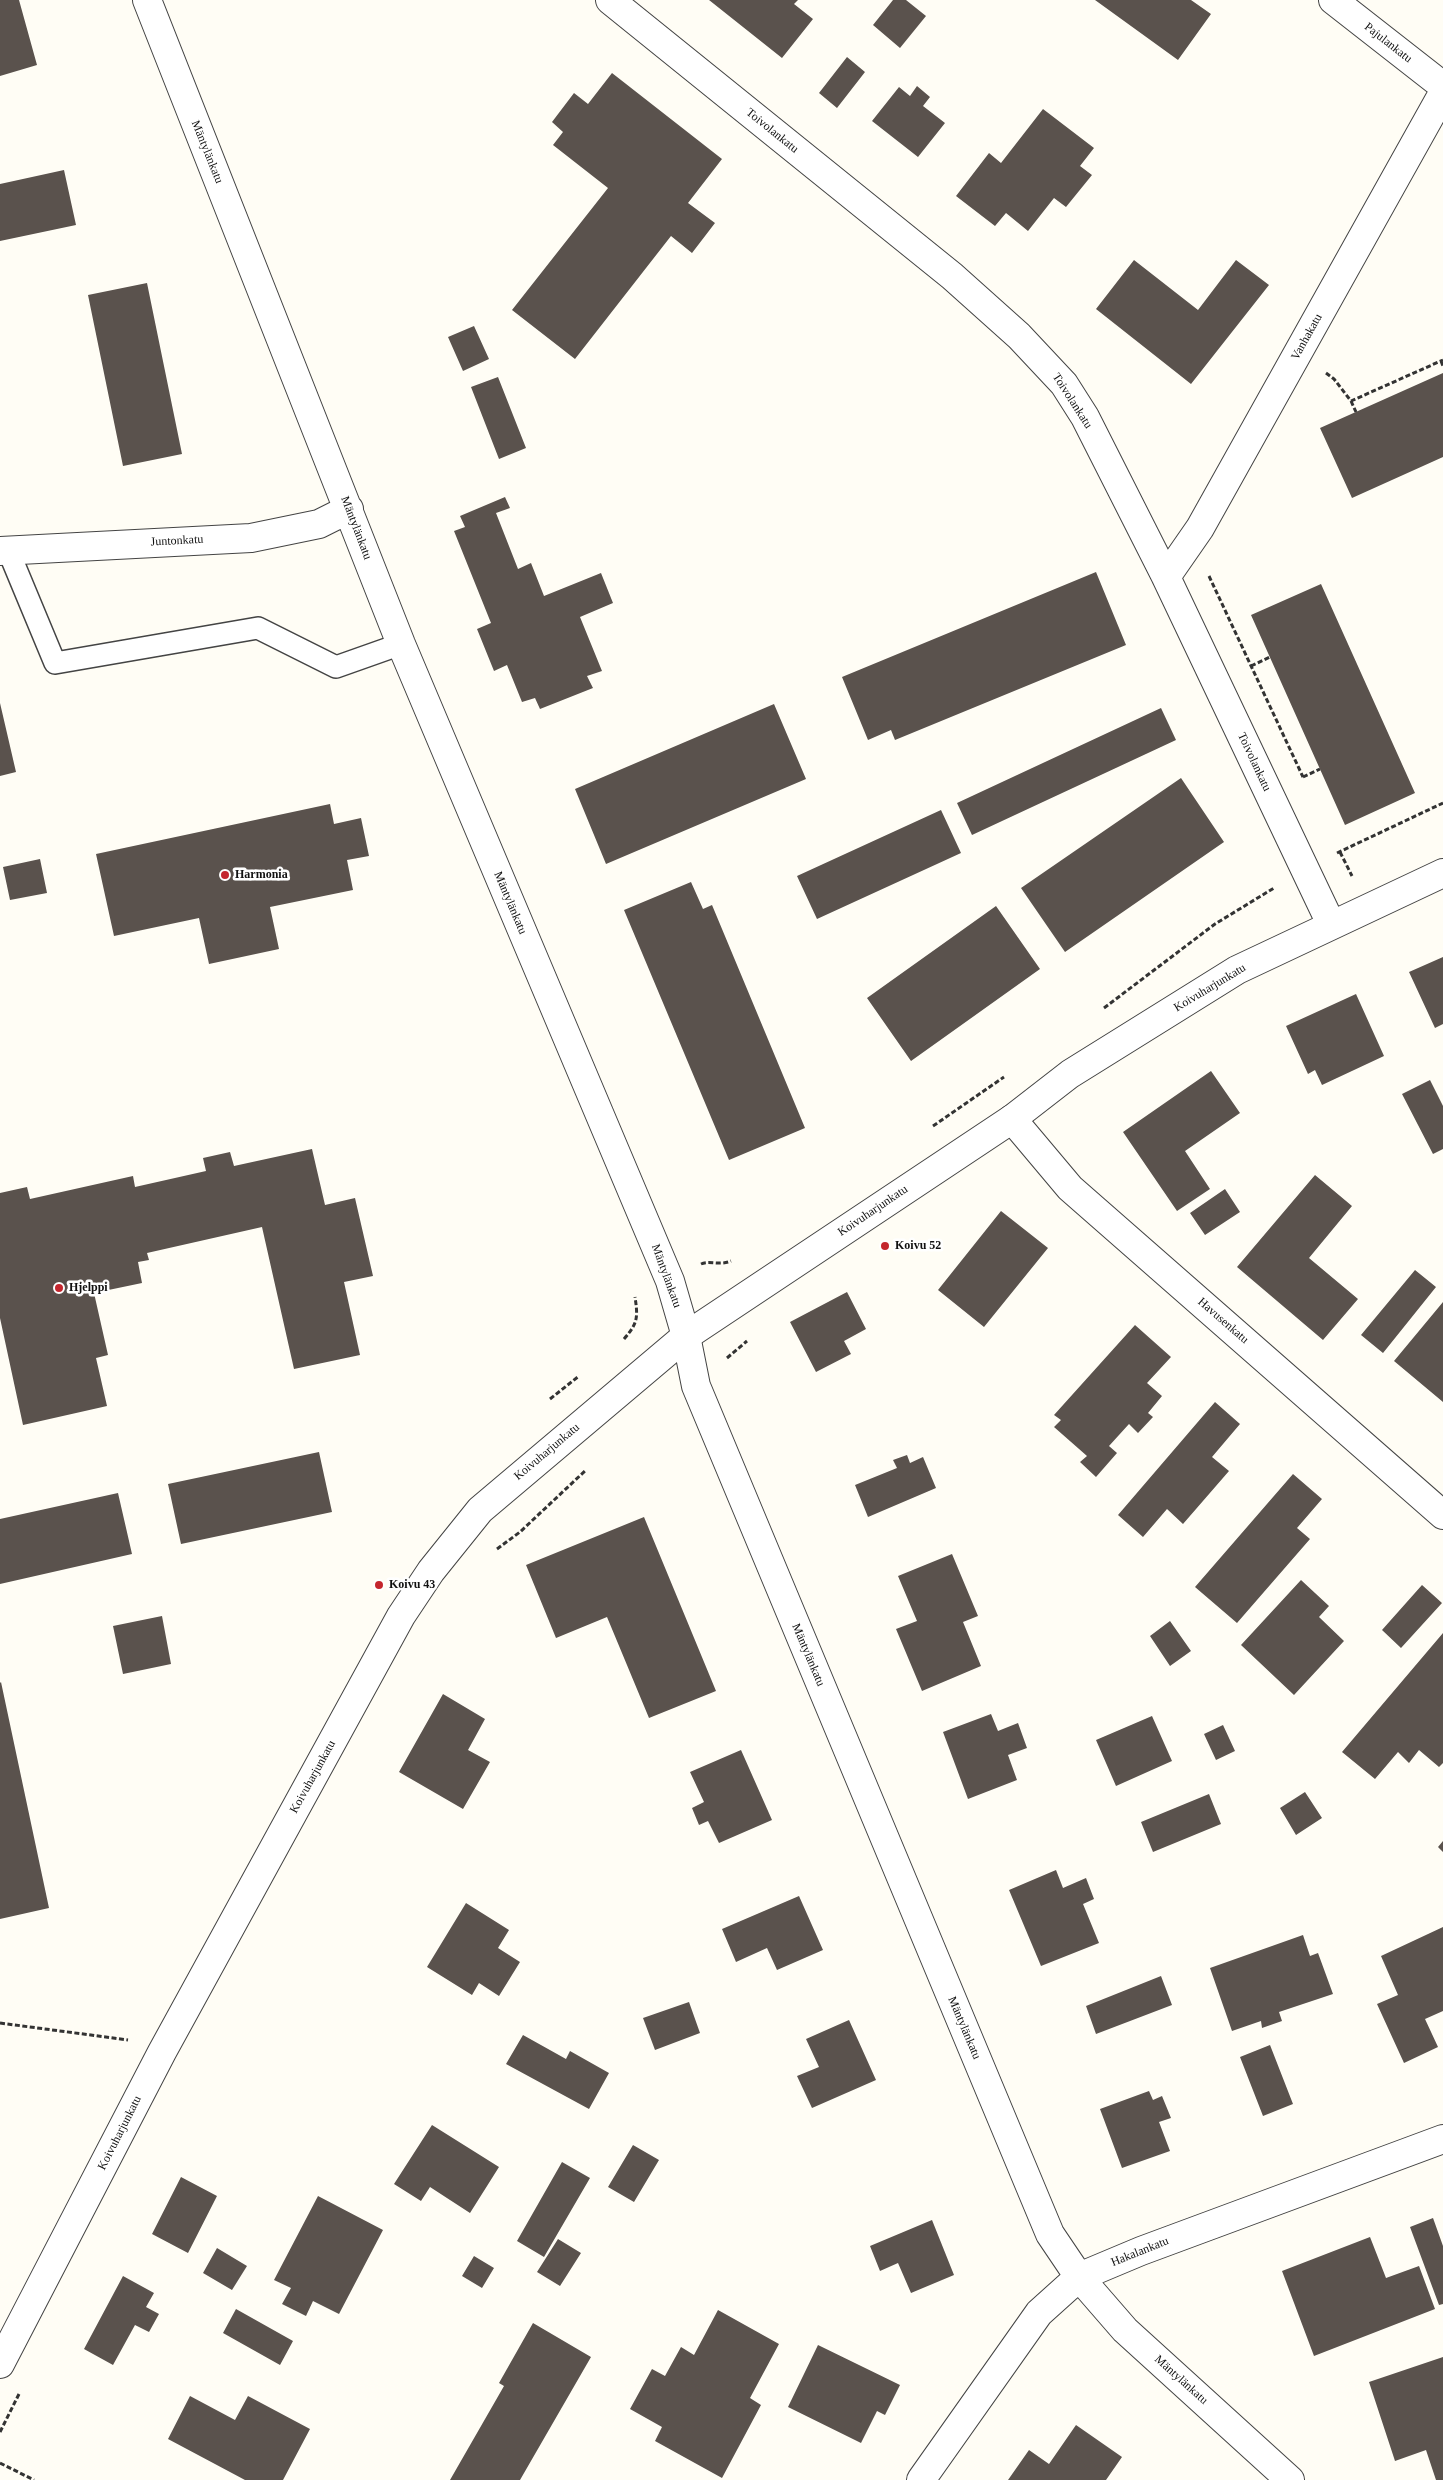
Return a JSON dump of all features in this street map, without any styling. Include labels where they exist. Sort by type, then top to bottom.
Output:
[{"type":"street","name":"Mäntylänkatu","points":[[146,0],[401,644],[667,1273],[686,1336],[696,1386],[1050,2234],[1079,2277],[1125,2330],[1290,2480]]},
{"type":"street","name":"Toivolankatu","points":[[610,0],[952,276],[1043,360],[1064,384],[1085,417],[1166,577],[1331,924]]},
{"type":"street","name":"Pajulankatu","points":[[1333,0],[1443,86]]},
{"type":"street","name":"Vanhakatu","points":[[1166,577],[1192,540],[1443,93]]},
{"type":"street","name":"Juntonkatu","points":[[4,550],[252,538],[319,524],[349,509]]},
{"type":"street","name":"Koivuharjunkatu","points":[[0,2364],[162,2052],[401,1616],[431,1571],[480,1510],[686,1336],[1012,1119],[1070,1074],[1237,970],[1331,924],[1443,873]]},
{"type":"street","name":"Havusenkatu","points":[[1012,1119],[1070,1188],[1443,1515]]},
{"type":"street","name":"Hakalankatu","points":[[921,2480],[1040,2313],[1079,2277],[1141,2251],[1443,2139]]},
{"type":"lane","points":[[4,550],[55,663],[258,628],[336,667],[401,644]]},
{"type":"path","points":[[1296,357],[1320,368],[1334,379],[1351,401],[1356,412]]},
{"type":"path","points":[[1351,401],[1442,360],[1443,366]]},
{"type":"path","points":[[1192,540],[1304,777]]},
{"type":"path","points":[[1251,666],[1270,657]]},
{"type":"path","points":[[1340,852],[1355,884]]},
{"type":"path","points":[[619,1345],[632,1329],[638,1316],[635,1295]]},
{"type":"path","points":[[696,1386],[754,1335]]},
{"type":"path","points":[[550,1399],[581,1375]]},
{"type":"path","points":[[496,1549],[520,1532],[590,1467]]},
{"type":"path","points":[[0,2023],[130,2040],[162,2052]]},
{"type":"path","points":[[0,2432],[23,2387]]},
{"type":"path","points":[[0,2463],[34,2480]]},
{"type":"building","points":[[0,0],[19,0],[37,65],[0,76]]},
{"type":"building","points":[[709,0],[798,0],[794,4],[813,19],[782,58]]},
{"type":"building","points":[[893,0],[906,0],[926,16],[900,48],[873,25]]},
{"type":"building","points":[[1095,0],[1191,0],[1211,14],[1178,60]]},
{"type":"building","points":[[847,57],[865,72],[837,108],[819,93]]},
{"type":"building","points":[[612,73],[722,159],[688,203],[715,223],[692,253],[671,236],[575,359],[512,310],[608,188],[553,145],[563,132],[552,122],[574,93],[588,104]]},
{"type":"building","points":[[917,86],[930,97],[923,106],[945,123],[918,157],[872,121],[899,87],[910,96]]},
{"type":"building","points":[[1043,109],[1094,148],[1080,166],[1092,175],[1066,207],[1054,198],[1028,231],[1006,213],[995,226],[956,196],[989,153],[1001,163]]},
{"type":"building","points":[[64,170],[76,225],[0,241],[0,184]]},
{"type":"building","points":[[1134,260],[1198,310],[1236,260],[1269,285],[1191,384],[1096,309]]},
{"type":"building","points":[[147,283],[182,454],[123,466],[88,295]]},
{"type":"building","points":[[474,326],[489,359],[463,371],[448,337]]},
{"type":"building","points":[[1443,373],[1443,457],[1352,498],[1320,428]]},
{"type":"building","points":[[498,377],[526,448],[499,459],[471,387]]},
{"type":"building","points":[[505,497],[510,508],[496,513],[518,569],[531,563],[544,596],[601,573],[613,603],[580,617],[602,671],[587,676],[593,688],[540,709],[535,698],[522,702],[507,665],[494,671],[477,629],[491,623],[454,531],[465,527],[460,516]]},
{"type":"building","points":[[1096,572],[1126,645],[895,740],[891,730],[868,740],[842,677]]},
{"type":"building","points":[[1321,584],[1415,793],[1345,825],[1251,615]]},
{"type":"building","points":[[0,703],[16,772],[0,776]]},
{"type":"building","points":[[774,704],[806,779],[606,864],[575,789]]},
{"type":"building","points":[[1161,708],[1176,740],[972,835],[957,803]]},
{"type":"building","points":[[1181,778],[1224,842],[1065,952],[1021,888]]},
{"type":"building","name":"Harmonia","points":[[330,804],[334,824],[361,818],[369,856],[347,860],[353,890],[270,907],[279,949],[209,964],[199,918],[114,936],[96,854]]},
{"type":"building","points":[[941,810],[961,853],[817,919],[797,876]]},
{"type":"building","points":[[40,859],[47,893],[10,900],[3,867]]},
{"type":"building","points":[[691,882],[703,909],[712,905],[805,1128],[729,1160],[624,910]]},
{"type":"building","points":[[996,906],[1040,969],[911,1061],[867,998]]},
{"type":"building","points":[[1443,957],[1443,1024],[1435,1028],[1409,972]]},
{"type":"building","points":[[1356,994],[1384,1056],[1322,1085],[1315,1070],[1308,1074],[1286,1026]]},
{"type":"building","points":[[1211,1071],[1240,1113],[1185,1151],[1210,1189],[1177,1211],[1123,1132]]},
{"type":"building","points":[[1430,1080],[1443,1106],[1443,1149],[1433,1154],[1402,1094]]},
{"type":"building","name":"Hjelppi","points":[[312,1149],[325,1205],[355,1198],[373,1276],[344,1282],[360,1355],[294,1369],[262,1227],[147,1253],[149,1260],[138,1262],[142,1283],[94,1293],[108,1355],[96,1358],[107,1406],[23,1425],[0,1318],[0,1193],[27,1187],[30,1199],[133,1176],[135,1187],[206,1171],[203,1158],[230,1152],[234,1166]]},
{"type":"building","points":[[1315,1175],[1352,1206],[1309,1258],[1358,1299],[1323,1340],[1237,1267]]},
{"type":"building","points":[[1225,1189],[1240,1212],[1205,1235],[1190,1213]]},
{"type":"building","points":[[1001,1211],[1048,1248],[984,1327],[938,1290]]},
{"type":"building","points":[[1415,1270],[1436,1287],[1383,1353],[1361,1335]]},
{"type":"building","points":[[847,1292],[866,1329],[844,1341],[851,1354],[816,1372],[790,1322]]},
{"type":"building","points":[[1443,1302],[1443,1402],[1394,1361]]},
{"type":"building","points":[[1135,1325],[1171,1357],[1147,1383],[1162,1396],[1148,1413],[1153,1417],[1138,1433],[1129,1424],[1109,1446],[1117,1453],[1096,1477],[1080,1462],[1087,1456],[1054,1427],[1061,1420],[1054,1415]]},
{"type":"building","points":[[1215,1402],[1240,1424],[1212,1457],[1229,1471],[1183,1524],[1167,1509],[1143,1537],[1118,1515]]},
{"type":"building","points":[[319,1452],[332,1512],[181,1544],[168,1484]]},
{"type":"building","points":[[907,1455],[910,1463],[923,1457],[936,1488],[868,1517],[855,1485],[897,1468],[893,1460]]},
{"type":"building","points":[[1293,1474],[1322,1499],[1297,1528],[1310,1539],[1237,1623],[1195,1587]]},
{"type":"building","points":[[118,1493],[132,1554],[0,1584],[0,1519]]},
{"type":"building","points":[[644,1517],[716,1691],[649,1718],[607,1617],[556,1638],[526,1565]]},
{"type":"building","points":[[952,1554],[978,1616],[963,1622],[981,1666],[922,1691],[896,1629],[917,1621],[898,1576]]},
{"type":"building","points":[[1301,1580],[1329,1606],[1319,1617],[1344,1641],[1294,1695],[1241,1645]]},
{"type":"building","points":[[1422,1585],[1442,1603],[1401,1648],[1382,1630]]},
{"type":"building","points":[[162,1616],[171,1664],[123,1674],[113,1626]]},
{"type":"building","points":[[1170,1621],[1191,1651],[1170,1666],[1150,1636]]},
{"type":"building","points":[[1443,1633],[1443,1763],[1439,1767],[1419,1750],[1409,1763],[1398,1752],[1375,1779],[1342,1752]]},
{"type":"building","points":[[0,1683],[49,1908],[0,1919]]},
{"type":"building","points":[[443,1694],[485,1719],[468,1750],[490,1762],[463,1809],[399,1772]]},
{"type":"building","points":[[991,1714],[998,1731],[1018,1723],[1027,1748],[1008,1755],[1017,1780],[968,1799],[943,1732]]},
{"type":"building","points":[[1152,1716],[1172,1761],[1116,1786],[1096,1740]]},
{"type":"building","points":[[1223,1725],[1235,1751],[1216,1760],[1204,1734]]},
{"type":"building","points":[[741,1750],[772,1820],[719,1843],[708,1821],[699,1825],[692,1808],[704,1802],[690,1772]]},
{"type":"building","points":[[1305,1792],[1322,1818],[1296,1835],[1280,1808]]},
{"type":"building","points":[[1209,1794],[1221,1824],[1153,1852],[1141,1822]]},
{"type":"building","points":[[1443,1841],[1443,1852],[1438,1847]]},
{"type":"building","points":[[1056,1870],[1063,1888],[1086,1878],[1094,1899],[1083,1904],[1099,1943],[1041,1966],[1009,1890]]},
{"type":"building","points":[[799,1896],[823,1950],[777,1970],[767,1948],[736,1962],[722,1929]]},
{"type":"building","points":[[466,1903],[509,1930],[498,1948],[520,1962],[499,1996],[479,1983],[472,1995],[427,1967]]},
{"type":"building","points":[[1443,1927],[1443,2011],[1425,2019],[1438,2047],[1404,2063],[1377,2004],[1398,1995],[1381,1956]]},
{"type":"building","points":[[1303,1935],[1310,1956],[1318,1953],[1333,1994],[1279,2012],[1282,2021],[1262,2028],[1261,2021],[1232,2031],[1210,1968]]},
{"type":"building","points":[[1161,1976],[1172,2005],[1096,2034],[1086,2006]]},
{"type":"building","points":[[689,2002],[700,2033],[655,2050],[643,2018]]},
{"type":"building","points":[[849,2020],[876,2080],[812,2108],[797,2076],[819,2067],[806,2039]]},
{"type":"building","points":[[523,2035],[566,2059],[570,2051],[609,2073],[589,2109],[506,2064]]},
{"type":"building","points":[[1270,2045],[1293,2104],[1263,2116],[1240,2057]]},
{"type":"building","points":[[1149,2091],[1153,2100],[1162,2096],[1171,2118],[1159,2122],[1170,2151],[1122,2168],[1100,2109]]},
{"type":"building","points":[[432,2125],[499,2167],[470,2213],[430,2187],[421,2201],[394,2184]]},
{"type":"building","points":[[633,2145],[659,2160],[634,2202],[608,2187]]},
{"type":"building","points":[[562,2162],[590,2178],[544,2257],[517,2241]]},
{"type":"building","points":[[181,2177],[217,2196],[188,2253],[152,2234]]},
{"type":"building","points":[[318,2196],[383,2230],[339,2314],[313,2301],[306,2316],[282,2304],[291,2288],[274,2280]]},
{"type":"building","points":[[1433,2218],[1443,2246],[1443,2304],[1439,2305],[1410,2227]]},
{"type":"building","points":[[932,2220],[954,2275],[911,2293],[898,2263],[880,2271],[870,2246]]},
{"type":"building","points":[[1370,2237],[1386,2278],[1419,2266],[1435,2309],[1314,2356],[1282,2271]]},
{"type":"building","points":[[558,2239],[581,2253],[560,2286],[537,2272]]},
{"type":"building","points":[[217,2248],[247,2266],[232,2290],[203,2273]]},
{"type":"building","points":[[474,2256],[494,2268],[482,2288],[462,2276]]},
{"type":"building","points":[[123,2276],[154,2293],[146,2307],[159,2314],[149,2332],[135,2325],[113,2365],[84,2349]]},
{"type":"building","points":[[236,2309],[293,2341],[280,2365],[223,2333]]},
{"type":"building","points":[[718,2310],[779,2344],[750,2398],[761,2405],[722,2478],[655,2441],[662,2427],[630,2409],[652,2369],[665,2376],[681,2347],[694,2355]]},
{"type":"building","points":[[533,2323],[591,2357],[520,2480],[450,2480],[504,2386],[499,2383]]},
{"type":"building","points":[[818,2345],[900,2385],[885,2415],[877,2411],[861,2443],[788,2407]]},
{"type":"building","points":[[1443,2357],[1443,2480],[1436,2480],[1426,2450],[1395,2461],[1369,2382]]},
{"type":"building","points":[[190,2396],[235,2420],[248,2396],[310,2429],[283,2480],[245,2480],[168,2439]]},
{"type":"building","points":[[1076,2425],[1122,2457],[1106,2480],[1008,2480],[1029,2450],[1049,2464]]},
{"type":"place","name":"Harmonia","points":[[225,875]]},
{"type":"place","name":"Koivu 52","points":[[885,1246]]},
{"type":"place","name":"Hjelppi","points":[[59,1288]]},
{"type":"place","name":"Koivu 43","points":[[379,1585]]}]
